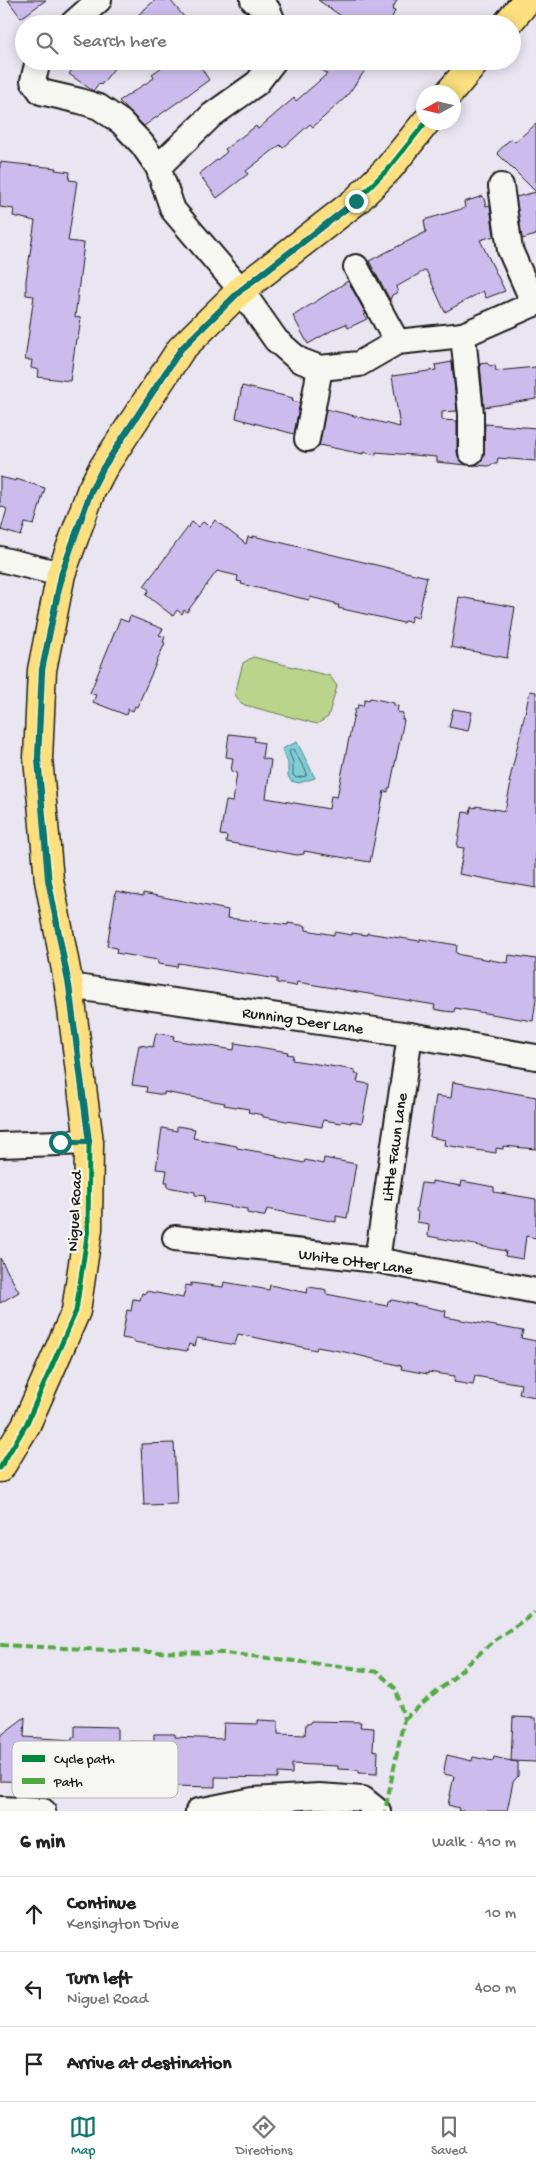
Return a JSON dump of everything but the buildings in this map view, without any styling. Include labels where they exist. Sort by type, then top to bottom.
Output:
[{"type":"main road","points":[[514,15],[527,0]]},
{"type":"main road","points":[[456,85],[468,70]]},
{"type":"main road","name":"Niguel Road","points":[[0,1468],[26,1425],[76,1311],[88,1229],[89,1142],[69,986],[48,880],[38,758],[42,670],[62,574],[91,491],[103,468],[181,349],[241,290],[356,201],[388,168],[419,130]]},
{"type":"street","points":[[82,15],[99,0]]},
{"type":"street","points":[[252,0],[268,10],[270,15]]},
{"type":"street","points":[[35,70],[32,81],[36,88],[51,95],[99,107],[121,122],[142,144],[158,167],[173,210],[241,290],[276,340],[299,360],[320,368],[359,364],[396,342],[463,335],[535,303],[510,250],[501,186]]},
{"type":"street","points":[[158,167],[212,115],[257,83],[267,70]]},
{"type":"street","points":[[356,268],[396,342]]},
{"type":"street","points":[[463,335],[471,414],[471,452]]},
{"type":"street","points":[[307,439],[320,368]]},
{"type":"street","points":[[0,559],[62,574]]},
{"type":"street","name":"Running Deer Lane","points":[[69,986],[410,1035],[536,1057]]},
{"type":"street","name":"Little Fawn Lane","points":[[377,1260],[410,1035]]},
{"type":"street","points":[[0,1145],[89,1142]]},
{"type":"street","name":"White Otter Lane","points":[[175,1238],[377,1260],[536,1291]]},
{"type":"street","points":[[198,1811],[254,1800],[319,1796],[363,1799],[378,1811]]},
{"type":"street","points":[[0,1809],[43,1811]]},
{"type":"green space","points":[[253,657],[330,676],[337,686],[328,717],[317,724],[241,704],[235,694],[243,663]]},
{"type":"water","points":[[297,742],[315,778],[299,783],[291,781],[288,776],[288,763],[282,749]]},
{"type":"marked path","points":[[404,1719],[451,1680],[493,1641],[536,1612]]},
{"type":"marked path","points":[[0,1645],[150,1652],[224,1653],[378,1672],[396,1689],[404,1719],[385,1811]]},
{"type":"cycle path","points":[[0,1468],[26,1425],[76,1311],[88,1229],[89,1142],[69,986],[49,880],[38,758],[42,670],[61,574],[91,491],[103,468],[181,349],[241,290],[356,201],[389,168],[420,130]]},
{"type":"route","points":[[60,1142],[89,1142],[69,986],[48,880],[38,758],[42,670],[62,574],[91,491],[103,468],[181,349],[241,290],[356,201]]}]
